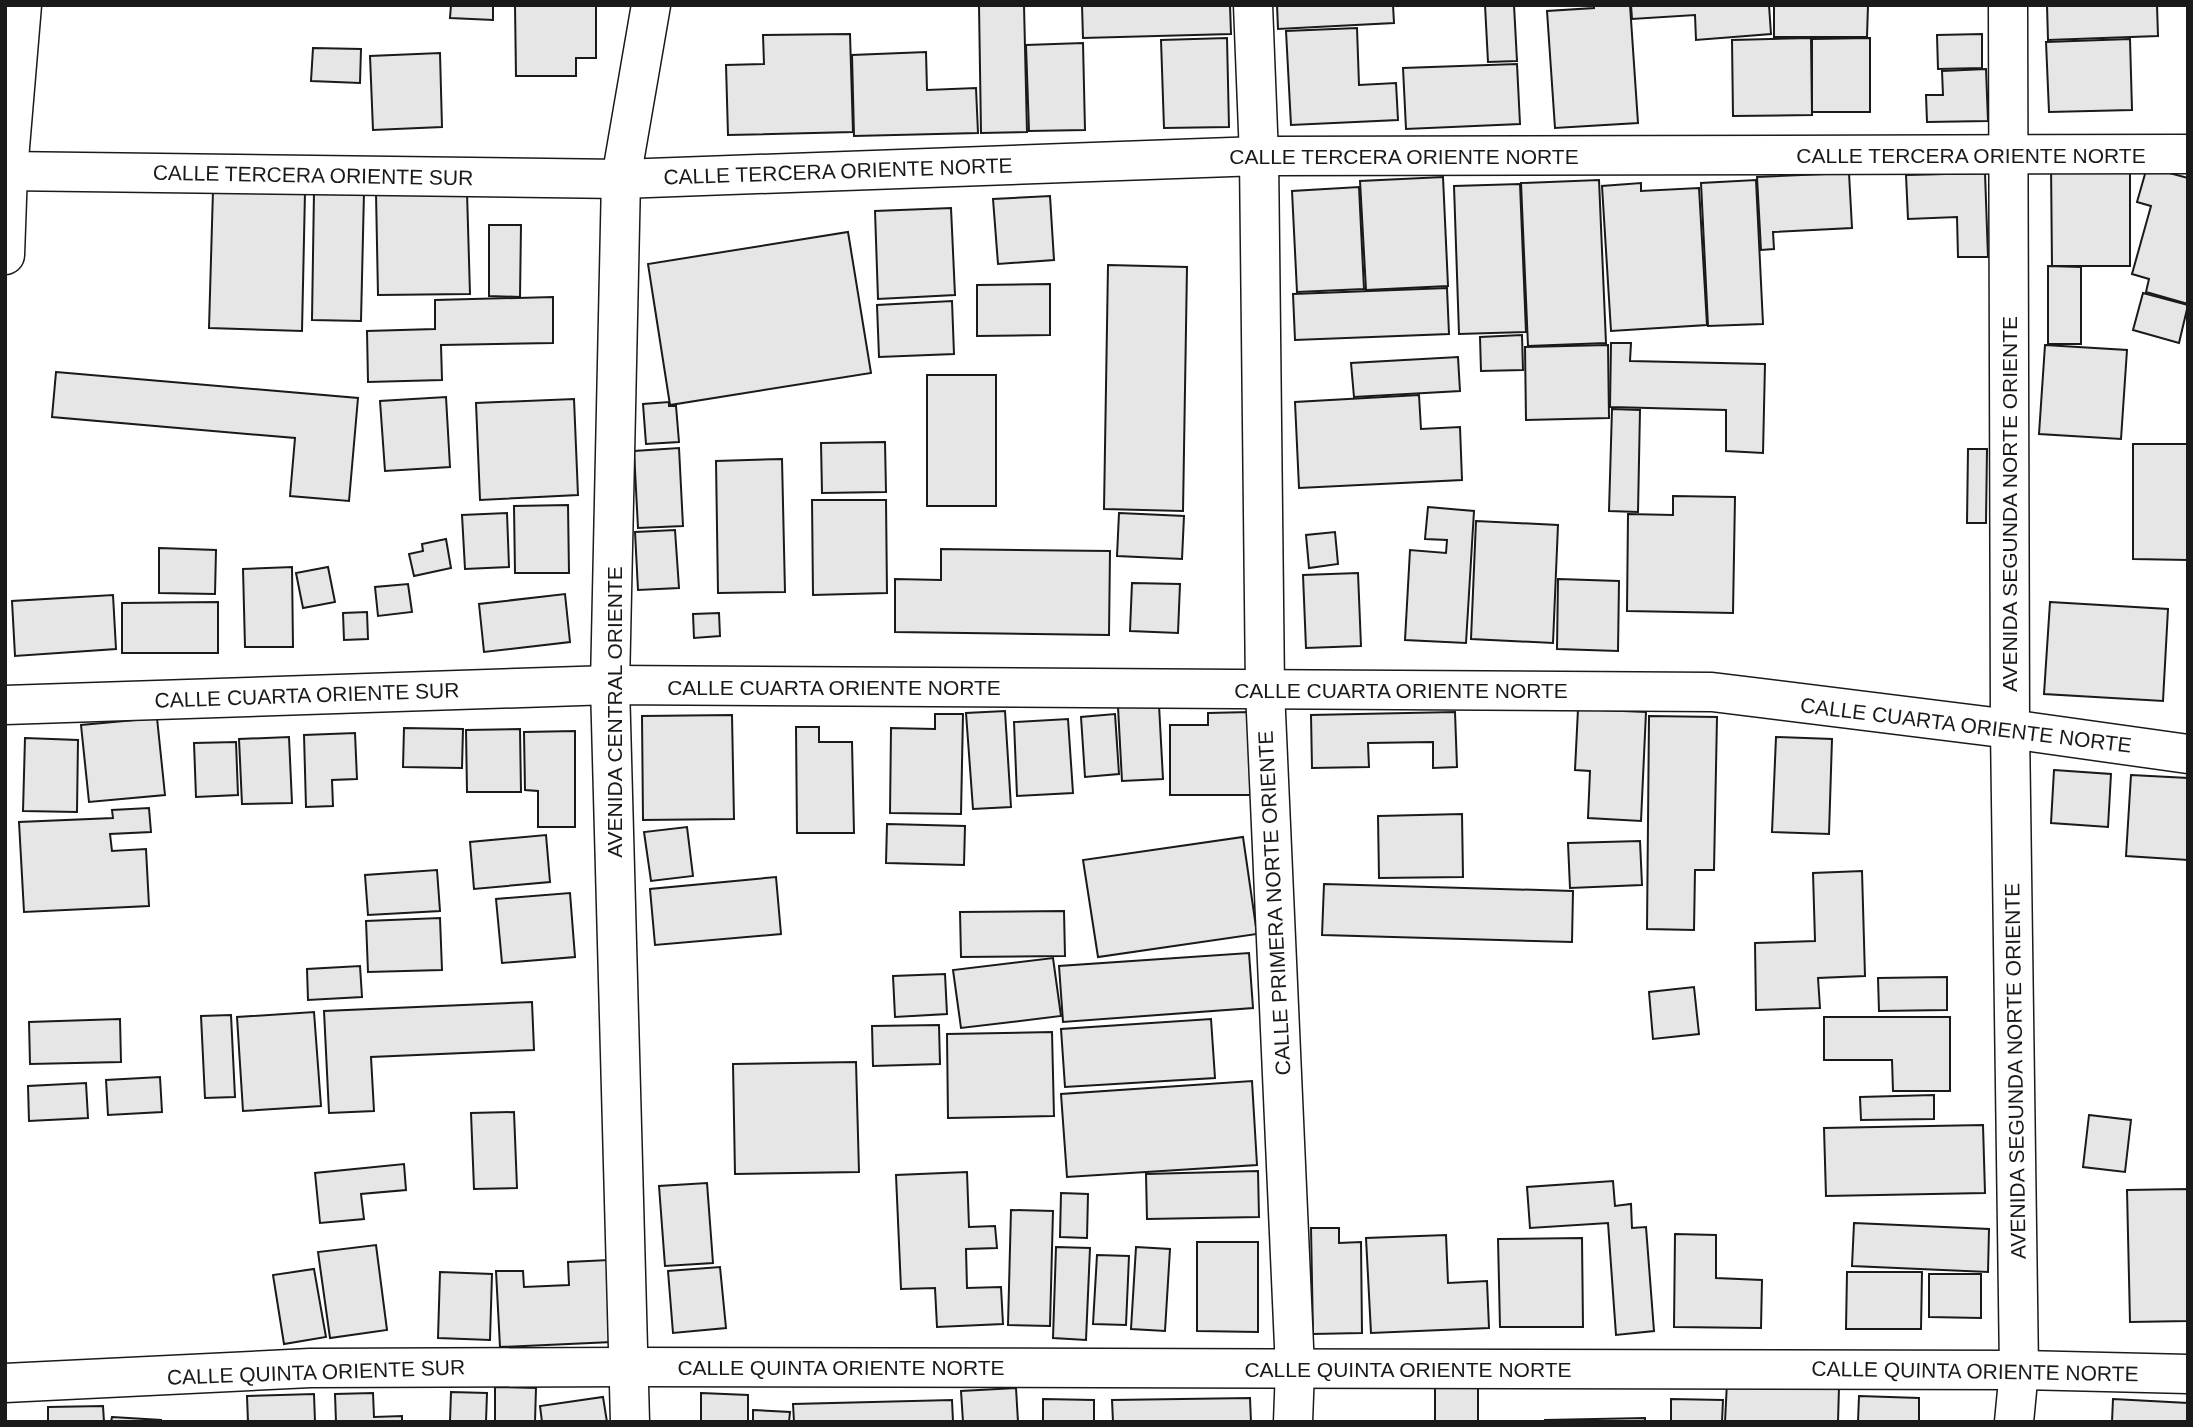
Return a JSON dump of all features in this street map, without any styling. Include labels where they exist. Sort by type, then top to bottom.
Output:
[{"type":"street","points":[[5,254],[6,171],[22,5]]},
{"type":"street","name":"AVENIDA CENTRAL ORIENTE","points":[[630,1422],[610,685],[621,179],[651,5]]},
{"type":"street","name":"CALLE PRIMERA NORTE ORIENTE","points":[[1253,5],[1259,156],[1265,690],[1295,1369],[1293,1422]]},
{"type":"street","name":"AVENIDA SEGUNDA NORTE ORIENTE","points":[[2008,5],[2010,729],[2019,1370],[2014,1422]]},
{"type":"street","name":"CALLE TERCERA ORIENTE NORTE","points":[[621,179],[1259,156],[2188,154]]},
{"type":"street","name":"CALLE TERCERA ORIENTE SUR","points":[[6,171],[621,179]]},
{"type":"street","name":"CALLE CUARTA ORIENTE NORTE","points":[[610,685],[1712,692],[2188,754]]},
{"type":"street","name":"CALLE CUARTA ORIENTE SUR","points":[[5,705],[610,685]]},
{"type":"street","name":"CALLE QUINTA ORIENTE NORTE","points":[[628,1367],[2019,1370],[2188,1374]]},
{"type":"street","name":"CALLE QUINTA ORIENTE SUR","points":[[5,1383],[310,1368],[628,1367]]},
{"type":"building","points":[[451,5],[493,5],[493,20],[450,18]]},
{"type":"building","points":[[515,5],[596,5],[596,58],[576,58],[576,76],[516,76]]},
{"type":"building","points":[[979,5],[1024,5],[1027,132],[981,133]]},
{"type":"building","points":[[1082,5],[1230,5],[1231,34],[1083,38]]},
{"type":"building","points":[[1277,5],[1393,5],[1394,23],[1278,29]]},
{"type":"building","points":[[1485,5],[1514,5],[1517,61],[1488,62]]},
{"type":"building","points":[[1594,5],[1630,5],[1638,123],[1555,128],[1547,11],[1594,8]]},
{"type":"building","points":[[1631,5],[1769,5],[1771,34],[1696,40],[1695,15],[1632,19]]},
{"type":"building","points":[[1774,5],[1868,5],[1867,37],[1774,37]]},
{"type":"building","points":[[2047,5],[2157,5],[2158,36],[2048,40]]},
{"type":"building","points":[[1357,28],[1359,85],[1396,83],[1398,120],[1291,125],[1286,31]]},
{"type":"building","points":[[850,34],[853,132],[728,135],[726,65],[764,64],[763,35]]},
{"type":"building","points":[[1982,34],[1982,68],[1938,69],[1937,35]]},
{"type":"building","points":[[1227,38],[1229,127],[1164,128],[1161,40]]},
{"type":"building","points":[[1811,38],[1812,115],[1733,116],[1732,40]]},
{"type":"building","points":[[1870,38],[1870,112],[1812,112],[1812,39]]},
{"type":"building","points":[[2130,39],[2132,110],[2049,112],[2046,42]]},
{"type":"building","points":[[1083,43],[1085,130],[1029,131],[1026,45]]},
{"type":"building","points":[[313,48],[361,49],[360,83],[311,81]]},
{"type":"building","points":[[926,52],[927,90],[976,88],[978,133],[854,136],[852,55]]},
{"type":"building","points":[[440,53],[442,127],[373,130],[370,56]]},
{"type":"building","points":[[1517,64],[1520,124],[1406,129],[1403,68]]},
{"type":"building","points":[[1986,69],[1988,121],[1927,122],[1926,95],[1943,95],[1942,71]]},
{"type":"building","points":[[2051,164],[2130,164],[2130,266],[2052,266]]},
{"type":"building","points":[[2147,167],[2188,178],[2188,304],[2146,292],[2149,279],[2132,274],[2151,206],[2137,202]]},
{"type":"building","points":[[1849,173],[1852,228],[1773,232],[1774,249],[1761,250],[1757,177]]},
{"type":"building","points":[[1985,173],[1988,257],[1958,257],[1957,217],[1908,219],[1906,175]]},
{"type":"building","points":[[1443,177],[1448,286],[1366,290],[1360,181]]},
{"type":"building","points":[[1599,180],[1606,343],[1528,346],[1521,183]]},
{"type":"building","points":[[1756,180],[1763,324],[1708,326],[1701,183]]},
{"type":"building","points":[[1641,183],[1641,191],[1699,188],[1707,325],[1611,331],[1602,186]]},
{"type":"building","points":[[1520,184],[1526,332],[1459,334],[1454,186]]},
{"type":"building","points":[[1359,187],[1364,289],[1297,292],[1292,191]]},
{"type":"building","points":[[213,190],[305,192],[302,331],[209,328]]},
{"type":"building","points":[[314,191],[364,192],[361,321],[312,320]]},
{"type":"building","points":[[467,192],[470,294],[378,295],[376,193]]},
{"type":"building","points":[[1050,196],[1054,260],[998,264],[993,199]]},
{"type":"building","points":[[951,208],[955,295],[878,299],[875,211]]},
{"type":"building","points":[[489,225],[521,225],[520,297],[489,296]]},
{"type":"building","points":[[848,232],[871,373],[670,405],[648,264]]},
{"type":"building","points":[[1108,265],[1187,267],[1183,511],[1104,509]]},
{"type":"building","points":[[2048,266],[2081,267],[2081,344],[2048,344]]},
{"type":"building","points":[[1050,284],[1050,335],[977,336],[977,285]]},
{"type":"building","points":[[1447,288],[1449,334],[1295,340],[1293,294]]},
{"type":"building","points":[[2143,293],[2188,305],[2179,343],[2133,330]]},
{"type":"building","points":[[553,297],[553,343],[441,345],[442,380],[368,382],[367,331],[435,329],[435,300]]},
{"type":"building","points":[[952,301],[954,354],[879,357],[877,305]]},
{"type":"building","points":[[1522,335],[1523,370],[1481,371],[1480,337]]},
{"type":"building","points":[[1611,343],[1631,343],[1630,361],[1765,364],[1763,453],[1726,451],[1726,410],[1610,407]]},
{"type":"building","points":[[1608,345],[1609,418],[1526,420],[1525,347]]},
{"type":"building","points":[[2045,345],[2127,350],[2121,439],[2039,434]]},
{"type":"building","points":[[1458,357],[1460,391],[1354,397],[1351,363]]},
{"type":"building","points":[[56,372],[358,398],[349,501],[290,496],[295,438],[52,417]]},
{"type":"building","points":[[927,375],[996,375],[996,506],[927,506]]},
{"type":"building","points":[[1419,395],[1421,429],[1460,427],[1462,480],[1299,488],[1295,402]]},
{"type":"building","points":[[446,397],[450,467],[385,471],[380,401]]},
{"type":"building","points":[[574,399],[578,495],[480,500],[476,403]]},
{"type":"building","points":[[669,402],[669,406],[676,406],[679,442],[646,444],[643,404]]},
{"type":"building","points":[[1612,409],[1640,410],[1638,512],[1609,511]]},
{"type":"building","points":[[885,442],[886,492],[822,493],[821,443]]},
{"type":"building","points":[[2133,444],[2188,444],[2188,560],[2133,559]]},
{"type":"building","points":[[679,448],[683,526],[638,528],[634,451]]},
{"type":"building","points":[[1968,449],[1987,449],[1986,523],[1967,523]]},
{"type":"building","points":[[782,459],[785,592],[718,593],[716,461]]},
{"type":"building","points":[[1673,496],[1735,497],[1733,613],[1627,611],[1628,514],[1673,515]]},
{"type":"building","points":[[812,500],[886,500],[887,593],[813,595]]},
{"type":"building","points":[[568,505],[569,573],[515,573],[514,506]]},
{"type":"building","points":[[1428,507],[1474,511],[1466,643],[1405,640],[1410,550],[1446,553],[1447,540],[1425,539]]},
{"type":"building","points":[[507,513],[509,567],[465,569],[462,515]]},
{"type":"building","points":[[1119,513],[1184,516],[1182,559],[1117,556]]},
{"type":"building","points":[[1476,521],[1558,525],[1553,643],[1471,639]]},
{"type":"building","points":[[675,530],[679,588],[638,590],[635,532]]},
{"type":"building","points":[[1335,532],[1338,564],[1309,568],[1306,535]]},
{"type":"building","points":[[446,539],[451,568],[414,576],[409,554],[423,551],[422,544]]},
{"type":"building","points":[[159,548],[216,550],[215,594],[159,593]]},
{"type":"building","points":[[941,549],[1110,551],[1109,635],[895,632],[895,579],[941,580]]},
{"type":"building","points":[[292,567],[293,647],[245,647],[243,569]]},
{"type":"building","points":[[328,567],[335,602],[303,608],[296,573]]},
{"type":"building","points":[[1358,573],[1361,646],[1306,648],[1303,575]]},
{"type":"building","points":[[1558,579],[1619,581],[1618,651],[1557,649]]},
{"type":"building","points":[[1132,583],[1180,584],[1178,633],[1130,631]]},
{"type":"building","points":[[408,584],[412,612],[378,616],[375,587]]},
{"type":"building","points":[[565,594],[570,642],[484,652],[479,604]]},
{"type":"building","points":[[113,595],[116,649],[15,656],[12,601]]},
{"type":"building","points":[[218,602],[218,653],[122,653],[122,603]]},
{"type":"building","points":[[2050,602],[2168,609],[2163,701],[2044,694]]},
{"type":"building","points":[[367,612],[368,639],[344,640],[343,613]]},
{"type":"building","points":[[719,613],[720,636],[694,638],[693,614]]},
{"type":"building","points":[[1159,705],[1163,779],[1122,781],[1118,707]]},
{"type":"building","points":[[1578,709],[1646,712],[1641,821],[1588,818],[1590,771],[1575,770]]},
{"type":"building","points":[[1005,711],[1011,807],[973,809],[966,713]]},
{"type":"building","points":[[1250,712],[1250,795],[1170,795],[1170,725],[1208,725],[1208,713]]},
{"type":"building","points":[[1455,712],[1457,767],[1433,768],[1433,742],[1368,743],[1369,767],[1312,768],[1311,715]]},
{"type":"building","points":[[935,714],[963,714],[961,814],[890,813],[891,728],[935,729]]},
{"type":"building","points":[[1115,714],[1119,774],[1085,777],[1081,717]]},
{"type":"building","points":[[732,715],[734,819],[643,820],[642,716]]},
{"type":"building","points":[[1649,716],[1717,717],[1714,870],[1695,870],[1694,930],[1647,929]]},
{"type":"building","points":[[157,718],[165,795],[89,802],[81,725]]},
{"type":"building","points":[[1068,719],[1073,793],[1017,796],[1014,722]]},
{"type":"building","points":[[796,727],[819,727],[819,742],[852,742],[854,833],[797,833]]},
{"type":"building","points":[[404,728],[463,729],[462,768],[403,767]]},
{"type":"building","points":[[520,729],[521,792],[467,792],[466,730]]},
{"type":"building","points":[[575,731],[575,827],[538,827],[538,791],[525,790],[524,732]]},
{"type":"building","points":[[355,733],[357,779],[332,780],[333,806],[306,807],[304,735]]},
{"type":"building","points":[[289,737],[292,803],[242,804],[239,739]]},
{"type":"building","points":[[1776,737],[1832,739],[1829,834],[1772,832]]},
{"type":"building","points":[[25,738],[78,740],[77,812],[23,811]]},
{"type":"building","points":[[236,742],[238,795],[196,797],[194,743]]},
{"type":"building","points":[[2054,770],[2111,774],[2108,827],[2051,823]]},
{"type":"building","points":[[2131,775],[2188,778],[2188,860],[2126,856]]},
{"type":"building","points":[[149,808],[151,832],[110,834],[112,851],[146,849],[149,906],[24,912],[19,822],[113,818],[112,810]]},
{"type":"building","points":[[1462,814],[1463,877],[1379,878],[1378,816]]},
{"type":"building","points":[[887,824],[965,826],[964,865],[886,863]]},
{"type":"building","points":[[687,827],[693,876],[651,881],[644,832]]},
{"type":"building","points":[[546,835],[550,882],[474,889],[470,842]]},
{"type":"building","points":[[1243,837],[1257,934],[1098,957],[1083,860]]},
{"type":"building","points":[[1640,841],[1642,885],[1570,888],[1568,843]]},
{"type":"building","points":[[437,870],[440,911],[368,915],[365,875]]},
{"type":"building","points":[[1862,871],[1865,976],[1818,978],[1820,1008],[1756,1010],[1755,943],[1815,941],[1813,873]]},
{"type":"building","points":[[776,877],[781,934],[655,945],[650,889]]},
{"type":"building","points":[[1324,884],[1573,891],[1572,942],[1322,935]]},
{"type":"building","points":[[570,893],[575,957],[502,963],[496,899]]},
{"type":"building","points":[[1064,911],[1065,956],[961,957],[960,912]]},
{"type":"building","points":[[440,918],[442,970],[368,972],[366,921]]},
{"type":"building","points":[[1249,953],[1253,1008],[1063,1022],[1059,966]]},
{"type":"building","points":[[1053,958],[1061,1016],[961,1028],[953,970]]},
{"type":"building","points":[[360,966],[362,997],[308,1000],[307,969]]},
{"type":"building","points":[[945,974],[947,1014],[895,1017],[893,976]]},
{"type":"building","points":[[1947,977],[1947,1010],[1879,1011],[1878,978]]},
{"type":"building","points":[[1694,987],[1699,1034],[1653,1039],[1649,992]]},
{"type":"building","points":[[532,1002],[534,1050],[371,1057],[374,1111],[329,1113],[324,1011]]},
{"type":"building","points":[[314,1012],[321,1106],[243,1111],[237,1017]]},
{"type":"building","points":[[231,1015],[235,1097],[205,1098],[201,1016]]},
{"type":"building","points":[[1824,1017],[1950,1017],[1950,1091],[1893,1091],[1892,1060],[1824,1060]]},
{"type":"building","points":[[120,1019],[121,1062],[30,1064],[29,1022]]},
{"type":"building","points":[[1211,1019],[1215,1078],[1065,1087],[1061,1029]]},
{"type":"building","points":[[939,1025],[940,1064],[873,1066],[872,1026]]},
{"type":"building","points":[[1052,1032],[1054,1116],[948,1118],[947,1034]]},
{"type":"building","points":[[856,1062],[859,1172],[735,1174],[733,1064]]},
{"type":"building","points":[[160,1077],[162,1112],[108,1115],[106,1080]]},
{"type":"building","points":[[1252,1081],[1257,1165],[1067,1177],[1061,1094]]},
{"type":"building","points":[[86,1083],[88,1118],[29,1121],[28,1086]]},
{"type":"building","points":[[1934,1095],[1934,1119],[1861,1120],[1860,1097]]},
{"type":"building","points":[[514,1112],[517,1188],[474,1189],[471,1113]]},
{"type":"building","points":[[2089,1115],[2131,1120],[2125,1172],[2083,1167]]},
{"type":"building","points":[[1983,1125],[1985,1193],[1826,1196],[1824,1128]]},
{"type":"building","points":[[404,1164],[406,1190],[361,1194],[364,1219],[320,1223],[315,1173]]},
{"type":"building","points":[[1258,1171],[1259,1217],[1147,1219],[1146,1174]]},
{"type":"building","points":[[967,1172],[969,1227],[995,1226],[997,1248],[966,1249],[967,1288],[1001,1287],[1003,1324],[937,1327],[935,1288],[901,1289],[896,1175]]},
{"type":"building","points":[[1613,1181],[1615,1206],[1631,1204],[1632,1228],[1646,1227],[1654,1331],[1616,1335],[1608,1223],[1530,1228],[1527,1187]]},
{"type":"building","points":[[707,1183],[713,1263],[665,1266],[659,1186]]},
{"type":"building","points":[[2188,1189],[2188,1321],[2130,1322],[2127,1190]]},
{"type":"building","points":[[1061,1193],[1088,1194],[1087,1238],[1060,1237]]},
{"type":"building","points":[[1011,1210],[1053,1211],[1050,1326],[1008,1325]]},
{"type":"building","points":[[1854,1223],[1989,1229],[1988,1272],[1852,1266]]},
{"type":"building","points":[[1311,1228],[1339,1228],[1339,1243],[1361,1242],[1362,1333],[1313,1334]]},
{"type":"building","points":[[1675,1234],[1716,1235],[1716,1278],[1762,1280],[1761,1328],[1674,1327]]},
{"type":"building","points":[[1446,1235],[1448,1283],[1487,1281],[1489,1328],[1371,1333],[1366,1238]]},
{"type":"building","points":[[1582,1238],[1583,1327],[1500,1327],[1498,1239]]},
{"type":"building","points":[[1197,1242],[1258,1242],[1258,1332],[1197,1331]]},
{"type":"building","points":[[376,1245],[387,1330],[330,1338],[318,1252]]},
{"type":"building","points":[[1056,1247],[1090,1248],[1086,1340],[1053,1338]]},
{"type":"building","points":[[1136,1247],[1170,1249],[1165,1331],[1131,1329]]},
{"type":"building","points":[[1097,1255],[1129,1256],[1126,1325],[1093,1324]]},
{"type":"building","points":[[609,1260],[612,1342],[500,1347],[496,1271],[523,1271],[524,1287],[569,1285],[568,1262]]},
{"type":"building","points":[[720,1267],[726,1328],[673,1333],[668,1271]]},
{"type":"building","points":[[314,1269],[326,1337],[284,1344],[273,1275]]},
{"type":"building","points":[[440,1272],[492,1274],[490,1340],[438,1338]]},
{"type":"building","points":[[1847,1272],[1922,1272],[1921,1329],[1846,1329]]},
{"type":"building","points":[[1929,1274],[1981,1274],[1981,1318],[1929,1317]]},
{"type":"building","points":[[1727,1382],[1839,1387],[1838,1422],[1725,1422]]},
{"type":"building","points":[[495,1387],[536,1388],[535,1422],[495,1422]]},
{"type":"building","points":[[1016,1388],[1018,1422],[963,1422],[961,1391]]},
{"type":"building","points":[[1435,1388],[1478,1388],[1478,1422],[1435,1422]]},
{"type":"building","points":[[451,1392],[487,1393],[486,1422],[428,1422],[450,1421]]},
{"type":"building","points":[[373,1393],[374,1417],[402,1416],[402,1422],[336,1422],[335,1394]]},
{"type":"building","points":[[701,1393],[748,1395],[748,1422],[701,1422]]},
{"type":"building","points":[[314,1394],[315,1422],[248,1422],[247,1396]]},
{"type":"building","points":[[1859,1396],[1919,1398],[1919,1422],[1858,1422]]},
{"type":"building","points":[[603,1397],[607,1422],[542,1422],[540,1406]]},
{"type":"building","points":[[1250,1398],[1251,1422],[1113,1422],[1112,1400]]},
{"type":"building","points":[[1043,1399],[1094,1400],[1094,1422],[1043,1422]]},
{"type":"building","points":[[1671,1399],[1723,1400],[1722,1422],[1671,1422]]},
{"type":"building","points":[[2113,1399],[2188,1403],[2188,1422],[2112,1422]]},
{"type":"building","points":[[952,1400],[953,1422],[794,1422],[793,1404]]},
{"type":"building","points":[[103,1406],[104,1422],[48,1422],[48,1407]]},
{"type":"building","points":[[753,1410],[790,1412],[789,1422],[753,1422]]},
{"type":"building","points":[[112,1417],[161,1420],[161,1422],[111,1422]]},
{"type":"building","points":[[1645,1418],[1645,1422],[1545,1422],[1545,1420]]}]
